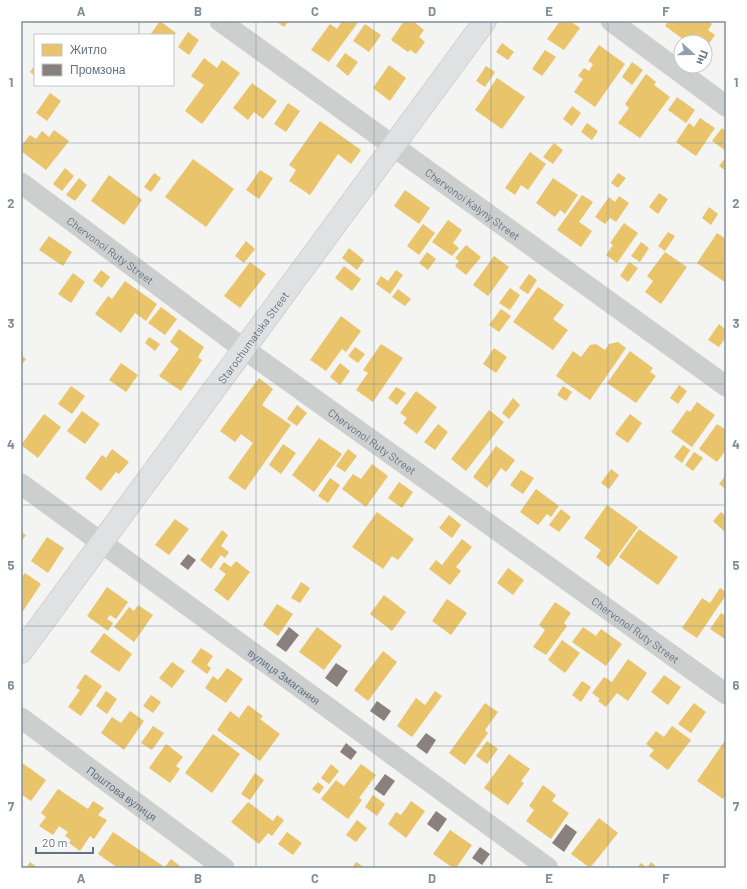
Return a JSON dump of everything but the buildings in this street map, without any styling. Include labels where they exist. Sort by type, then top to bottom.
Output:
[{"type":"street","name":"Chervonoi Kalyny Street","points":[[220,21],[726,386]]},
{"type":"street","name":"Starochumatska Street","points":[[21,652],[485,21]]},
{"type":"street","points":[[611,21],[726,106]]},
{"type":"street","name":"Chervonoi Ruty Street","points":[[21,183],[244,349],[726,694]]},
{"type":"street","name":"вулиця Змагання","points":[[21,484],[548,868]]},
{"type":"street","name":"Поштова вулиця","points":[[21,718],[224,868]]}]
